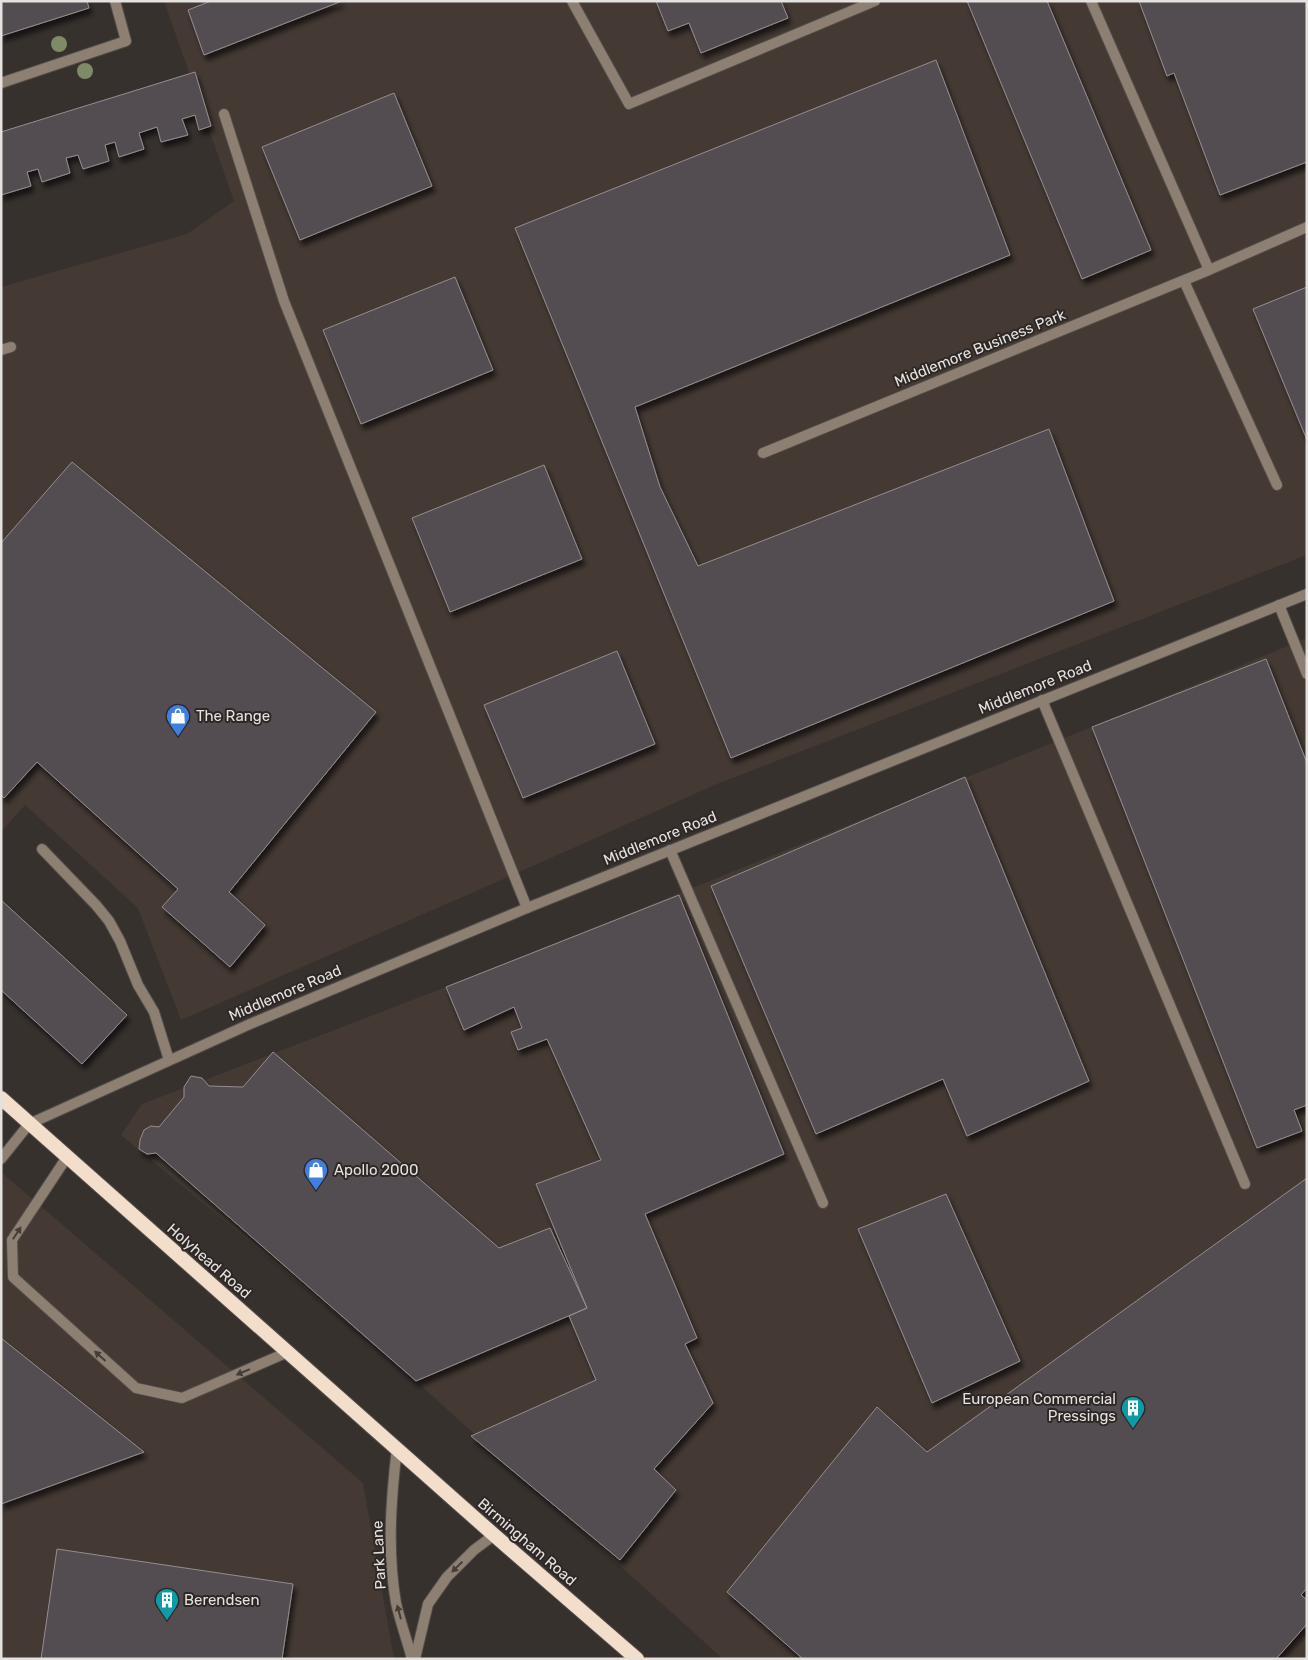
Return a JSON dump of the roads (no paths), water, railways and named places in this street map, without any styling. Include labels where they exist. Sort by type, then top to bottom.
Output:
[{"type":"highway","name":"Holyhead Road","points":[[1,1098],[397,1448]]},
{"type":"highway","name":"Birmingham Road","points":[[397,1448],[637,1659]]},
{"type":"street","points":[[1,83],[126,41],[115,1]]},
{"type":"street","points":[[572,1],[629,104],[875,1]]},
{"type":"street","points":[[1091,1],[1209,270]]},
{"type":"street","points":[[224,114],[284,301],[527,908]]},
{"type":"street","name":"Middlemore Business Park","points":[[763,453],[1184,281],[1307,227]]},
{"type":"street","points":[[1184,281],[1277,485]]},
{"type":"street","name":"Middlemore Road","points":[[29,1124],[250,1024],[527,908],[1307,594]]},
{"type":"street","points":[[1279,605],[1307,674]]},
{"type":"street","points":[[1042,700],[1244,1184]]},
{"type":"street","points":[[42,849],[109,921],[138,985],[154,1012],[169,1060]]},
{"type":"street","points":[[670,850],[823,1204]]},
{"type":"street","points":[[1,1159],[29,1124]]},
{"type":"street","points":[[67,1158],[12,1240],[12,1277],[136,1388],[182,1398],[288,1352]]},
{"type":"street","name":"Park Lane","points":[[397,1448],[392,1496],[391,1548],[396,1603],[413,1659]]},
{"type":"street","name":"Park Lane","points":[[413,1659],[428,1604],[447,1577],[474,1550],[494,1535]]},
{"type":"place","name":"The Range","points":[[178,737]]},
{"type":"place","name":"Apollo 2000","points":[[316,1191]]},
{"type":"place","name":"European Commercial Pressings","points":[[1133,1429]]},
{"type":"place","name":"Berendsen","points":[[167,1621]]}]
